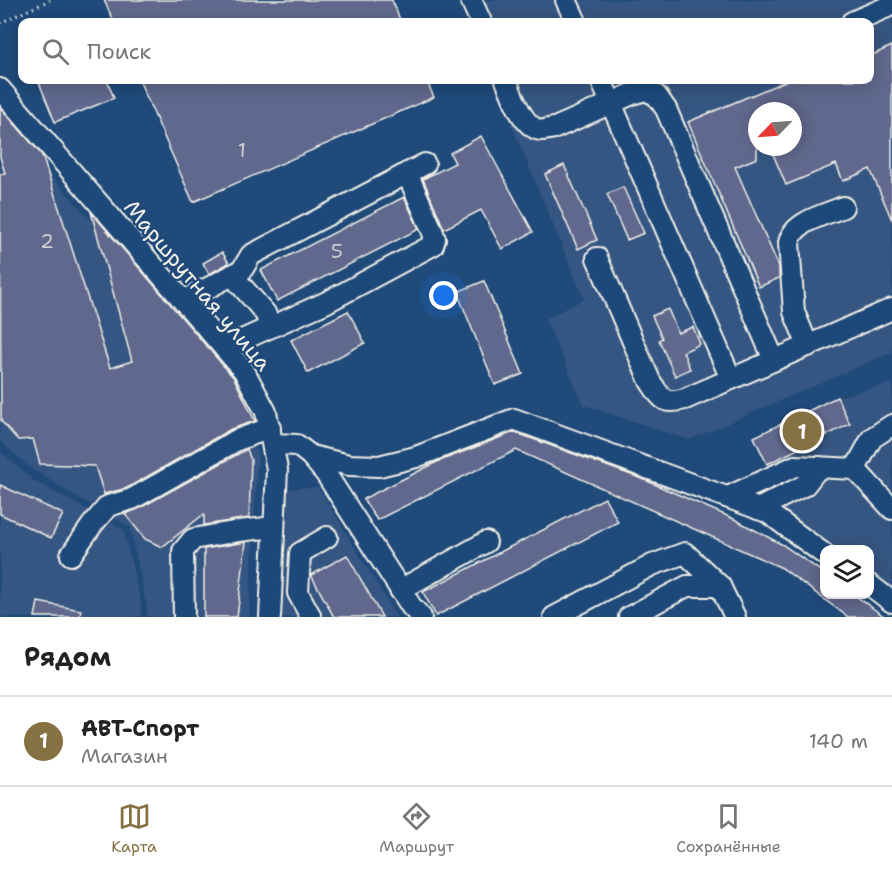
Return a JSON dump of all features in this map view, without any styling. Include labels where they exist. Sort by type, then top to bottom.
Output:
[{"type":"street","points":[[471,0],[479,18]]},
{"type":"street","points":[[566,0],[574,18]]},
{"type":"street","points":[[861,18],[892,5]]},
{"type":"street","points":[[508,84],[519,111],[531,126],[541,131],[555,128],[645,90],[656,95],[666,109],[774,360]]},
{"type":"street","points":[[603,84],[731,379]]},
{"type":"street","name":"Маршрутная улица","points":[[0,89],[244,371],[266,412],[277,469],[270,617]]},
{"type":"street","points":[[183,301],[242,270],[251,255],[416,169],[435,239],[433,245],[327,302],[224,348]]},
{"type":"street","points":[[808,346],[794,312],[790,235],[802,225],[843,207]]},
{"type":"street","points":[[597,258],[650,381],[662,399],[672,402],[686,399],[892,309]]},
{"type":"street","points":[[232,275],[265,313],[271,327]]},
{"type":"street","points":[[311,456],[356,466],[389,464],[417,456],[514,419],[758,508],[820,550]]},
{"type":"street","points":[[855,470],[872,438],[892,426]]},
{"type":"street","points":[[71,555],[108,506],[132,499],[237,440],[272,436],[297,445],[311,456],[326,474],[400,590],[421,617]]},
{"type":"street","points":[[728,498],[795,466],[819,467],[855,470],[892,509]]},
{"type":"street","points":[[758,508],[805,485],[819,467]]},
{"type":"street","points":[[184,617],[183,551],[193,539],[274,527]]},
{"type":"street","points":[[310,616],[298,593],[300,553],[327,537]]},
{"type":"street","points":[[400,590],[486,542]]},
{"type":"street","points":[[554,617],[652,565],[685,553],[720,586],[735,617]]},
{"type":"street","points":[[629,617],[687,586],[720,586]]},
{"type":"street","points":[[874,588],[892,602]]},
{"type":"path","points":[[0,23],[50,0]]},
{"type":"shaded area","points":[[459,0],[892,0],[892,352],[689,440],[584,405],[545,319],[584,299],[495,84],[874,84],[874,18],[467,18]]},
{"type":"shaded area","points":[[0,120],[115,246],[234,393],[258,452],[249,617],[147,617],[130,527],[31,468],[0,441]]},
{"type":"shaded area","points":[[892,383],[892,590],[874,576],[874,545],[832,545],[781,508],[767,480],[767,464],[754,437],[837,397]]},
{"type":"shaded area","points":[[0,451],[34,481],[123,529],[141,603],[141,617],[0,617]]},
{"type":"shaded area","points":[[318,487],[397,617],[278,617],[281,489]]},
{"type":"building","points":[[104,0],[392,0],[399,18],[112,18]]},
{"type":"building","points":[[892,46],[892,220],[870,169],[843,181],[836,164],[786,185],[774,156],[802,156],[802,102],[748,102],[748,156],[757,156],[757,158],[735,167],[779,267],[779,278],[759,287],[688,122],[778,84],[874,84],[874,54]]},
{"type":"building","points":[[40,84],[109,84],[114,98],[55,122]]},
{"type":"building","points":[[141,84],[428,84],[434,97],[193,202]]},
{"type":"building","points":[[0,107],[42,155],[110,368],[132,361],[91,212],[234,378],[255,421],[231,429],[127,488],[104,494],[95,466],[40,464],[33,439],[18,440],[1,421],[0,174],[5,173],[0,157]]},
{"type":"building","points":[[481,136],[533,232],[502,249],[481,210],[444,229],[423,179],[455,163],[450,153]]},
{"type":"building","points":[[564,165],[597,240],[578,249],[545,174]]},
{"type":"building","points":[[623,187],[644,233],[627,240],[607,194]]},
{"type":"building","points":[[404,197],[419,229],[277,301],[261,270]]},
{"type":"building","points":[[222,252],[229,263],[209,274],[203,263]]},
{"type":"building","points":[[484,281],[523,374],[495,385],[457,292]]},
{"type":"building","points":[[668,309],[678,333],[693,327],[700,344],[683,352],[690,369],[675,376],[659,340],[662,338],[652,316]]},
{"type":"building","points":[[348,311],[365,343],[308,373],[291,340]]},
{"type":"building","points":[[837,397],[850,424],[767,464],[754,437]]},
{"type":"building","points":[[514,432],[645,480],[734,519],[783,545],[820,571],[820,596],[782,568],[516,450],[377,520],[363,499],[437,462]]},
{"type":"building","points":[[247,449],[251,460],[249,518],[204,525],[204,514],[162,547],[145,539],[125,514],[138,509]]},
{"type":"building","points":[[0,485],[63,514],[51,538],[0,514]]},
{"type":"building","points":[[605,498],[618,522],[436,616],[423,592]]},
{"type":"building","points":[[246,542],[237,617],[204,617],[204,549]]},
{"type":"building","points":[[347,555],[382,617],[334,617],[311,575]]},
{"type":"building","points":[[824,599],[860,599],[885,617],[848,617]]},
{"type":"building","points":[[38,602],[81,610],[80,617],[35,617]]},
{"type":"place","name":"АВТ-Спорт","points":[[802,431]]}]
